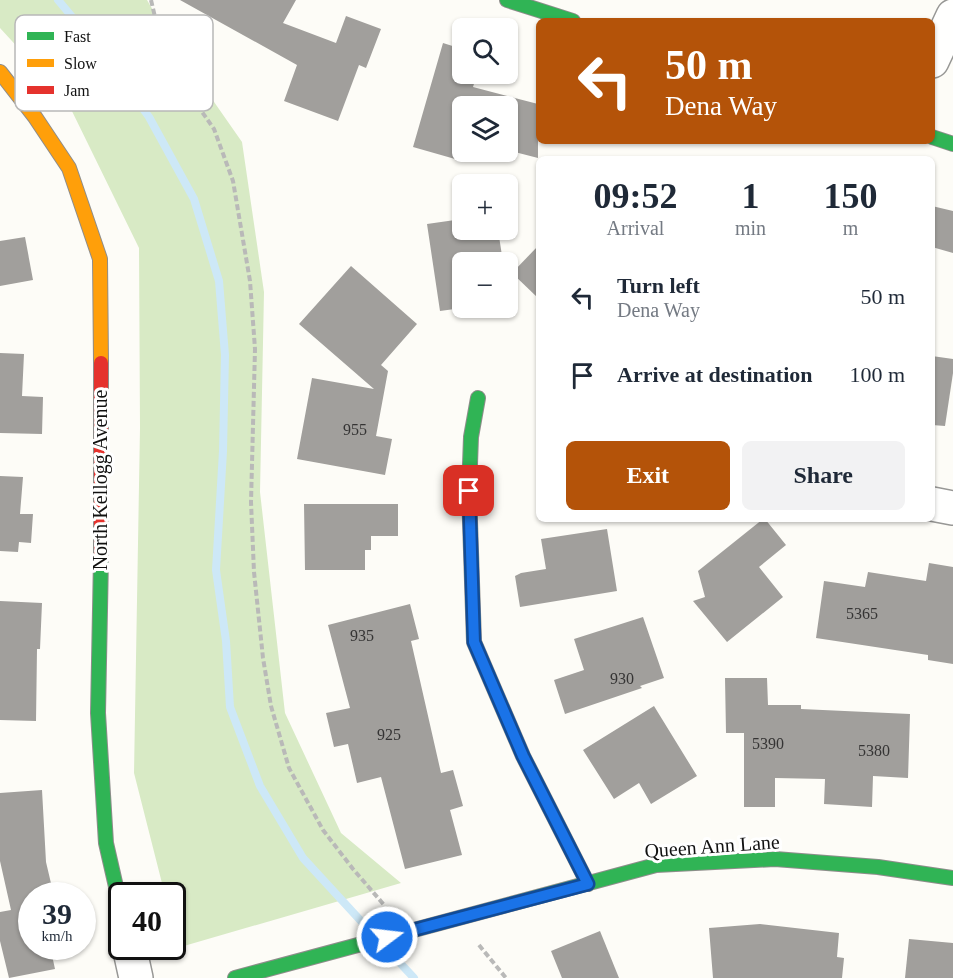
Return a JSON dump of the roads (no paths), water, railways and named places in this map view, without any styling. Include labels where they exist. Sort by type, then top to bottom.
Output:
[{"type":"street","points":[[507,0],[564,18]]},
{"type":"street","points":[[935,55],[953,16]]},
{"type":"street","name":"North Kellogg Avenue","points":[[0,72],[15,91]]},
{"type":"street","name":"North Kellogg Avenue","points":[[30,111],[69,168],[100,259],[102,489],[98,713],[106,843],[115,882]]},
{"type":"street","points":[[935,138],[953,144]]},
{"type":"street","points":[[478,398],[471,437],[469,491],[474,642],[523,756],[588,884]]},
{"type":"street","points":[[935,505],[953,508]]},
{"type":"street","name":"Queen Ann Lane","points":[[235,978],[656,866],[775,859],[878,867],[953,878]]},
{"type":"street","points":[[132,960],[136,978]]},
{"type":"waterway","points":[[58,0],[71,15]]},
{"type":"waterway","points":[[145,111],[194,199],[219,281],[225,355],[223,451],[216,570],[226,641],[230,707],[260,786],[303,858],[372,933]]},
{"type":"waterway","points":[[385,947],[414,978]]}]
